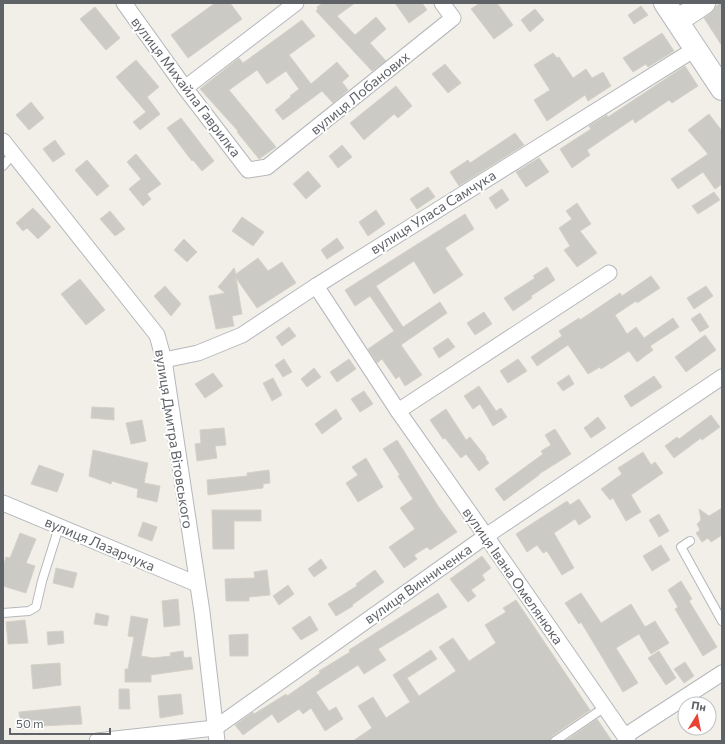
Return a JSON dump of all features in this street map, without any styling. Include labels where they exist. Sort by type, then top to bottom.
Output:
[{"type":"street","name":"вулиця Михайла Гаврилка","points":[[124,3],[185,88],[248,170]]},
{"type":"street","points":[[185,88],[296,3]]},
{"type":"street","name":"вулиця Лобанових","points":[[248,170],[266,167],[453,18],[442,3]]},
{"type":"street","points":[[665,3],[722,89]]},
{"type":"street","points":[[677,21],[704,3]]},
{"type":"street","name":"вулиця Уласа Самчука","points":[[164,360],[198,352],[242,335],[316,286],[695,48]]},
{"type":"street","name":"вулиця Дмитра Вітовського","points":[[3,141],[157,335],[164,360],[202,612],[216,735]]},
{"type":"street","points":[[398,411],[609,273]]},
{"type":"street","name":"вулиця Івана Омелянюка","points":[[316,286],[398,411],[626,739]]},
{"type":"street","name":"вулиця Винниченка","points":[[97,741],[216,735],[486,536],[722,377]]},
{"type":"street","name":"вулиця Лазарчука","points":[[3,503],[197,584]]},
{"type":"street","points":[[626,739],[722,673]]},
{"type":"lane","points":[[3,166],[13,154]]},
{"type":"lane","points":[[3,613],[29,611],[36,607],[42,580],[59,527]]},
{"type":"lane","points":[[690,541],[681,547],[722,621]]},
{"type":"lane","points":[[555,741],[605,707]]},
{"type":"building","points":[[215,3],[230,3],[242,19],[188,58],[171,35]]},
{"type":"building","points":[[323,3],[355,3],[337,16],[355,35],[376,17],[386,29],[370,43],[386,61],[372,71],[316,11],[318,9],[317,7]]},
{"type":"building","points":[[395,3],[422,3],[427,10],[409,23]]},
{"type":"building","points":[[480,3],[497,3],[513,25],[494,39],[471,9]]},
{"type":"building","points":[[722,3],[722,46],[704,18]]},
{"type":"building","points":[[641,6],[648,15],[634,24],[628,15]]},
{"type":"building","points":[[95,7],[120,38],[106,50],[80,19]]},
{"type":"building","points":[[535,9],[544,20],[530,32],[521,20]]},
{"type":"building","points":[[302,20],[315,36],[289,55],[311,84],[337,62],[349,76],[342,82],[348,90],[333,103],[322,91],[283,120],[275,110],[299,89],[286,71],[267,84],[257,70],[229,90],[276,147],[259,159],[237,132],[238,131],[200,89],[239,58],[243,63]]},
{"type":"building","points":[[662,33],[674,51],[648,67],[646,64],[633,72],[623,58]]},
{"type":"building","points":[[553,53],[557,58],[559,57],[573,78],[586,69],[592,78],[603,72],[611,86],[588,101],[585,95],[547,121],[534,100],[550,90],[534,65]]},
{"type":"building","points":[[136,60],[159,87],[147,97],[160,114],[140,130],[133,122],[146,112],[116,77]]},
{"type":"building","points":[[445,64],[461,83],[448,93],[432,74]]},
{"type":"building","points":[[685,66],[698,86],[672,103],[669,100],[635,123],[633,119],[587,150],[590,155],[572,168],[560,149],[591,129],[589,126],[607,115],[608,117]]},
{"type":"building","points":[[396,86],[412,106],[398,118],[394,114],[364,140],[350,123]]},
{"type":"building","points":[[31,102],[44,118],[29,130],[16,115]]},
{"type":"building","points":[[709,114],[722,131],[722,184],[715,189],[703,172],[678,189],[671,179],[708,154],[688,130]]},
{"type":"building","points":[[181,118],[214,161],[202,171],[193,160],[192,161],[167,128]]},
{"type":"building","points":[[515,133],[524,145],[459,186],[450,172],[468,160],[470,163]]},
{"type":"building","points":[[55,140],[65,154],[53,162],[43,149]]},
{"type":"building","points":[[342,145],[352,157],[338,168],[329,156]]},
{"type":"building","points":[[136,154],[161,184],[147,194],[151,199],[143,206],[129,189],[141,179],[127,162]]},
{"type":"building","points":[[539,158],[549,172],[526,187],[516,172]]},
{"type":"building","points":[[87,160],[109,186],[97,196],[75,170]]},
{"type":"building","points":[[308,171],[321,186],[306,199],[293,184]]},
{"type":"building","points":[[428,187],[435,197],[417,209],[410,199]]},
{"type":"building","points":[[502,189],[509,200],[496,209],[489,198]]},
{"type":"building","points":[[714,192],[720,200],[698,214],[692,206]]},
{"type":"building","points":[[577,203],[591,224],[580,231],[597,253],[577,267],[564,250],[570,246],[559,228],[572,219],[566,211]]},
{"type":"building","points":[[33,208],[51,227],[38,239],[27,228],[23,231],[16,223]]},
{"type":"building","points":[[376,210],[385,224],[368,236],[359,222]]},
{"type":"building","points":[[110,211],[125,229],[115,236],[100,219]]},
{"type":"building","points":[[465,214],[474,229],[445,248],[463,275],[434,294],[414,261],[376,286],[403,327],[440,302],[447,313],[401,345],[422,375],[405,386],[399,376],[396,379],[382,359],[377,363],[368,349],[394,331],[370,296],[355,306],[345,290]]},
{"type":"building","points":[[242,217],[264,232],[253,246],[232,231]]},
{"type":"building","points":[[337,238],[344,248],[327,259],[321,250]]},
{"type":"building","points":[[184,239],[197,252],[187,262],[174,250]]},
{"type":"building","points":[[258,258],[268,271],[282,262],[296,283],[257,308],[236,278],[242,314],[232,316],[234,326],[216,329],[209,296],[225,293],[218,287],[234,268],[236,274]]},
{"type":"building","points":[[547,267],[555,280],[531,296],[532,298],[513,311],[504,298],[535,278],[533,276]]},
{"type":"building","points":[[651,276],[660,288],[637,303],[636,301],[615,315],[627,334],[636,327],[644,338],[673,318],[679,327],[650,346],[653,350],[637,362],[629,351],[601,369],[600,367],[588,374],[568,345],[537,366],[531,357],[562,336],[559,331],[579,318],[580,320],[620,293],[622,296]]},
{"type":"building","points":[[80,279],[105,310],[86,325],[61,294]]},
{"type":"building","points":[[165,286],[181,304],[171,316],[154,296]]},
{"type":"building","points":[[706,286],[713,296],[694,309],[687,298]]},
{"type":"building","points":[[484,312],[492,324],[475,335],[467,323]]},
{"type":"building","points":[[700,313],[709,327],[700,332],[691,319]]},
{"type":"building","points":[[289,327],[296,336],[282,346],[276,337]]},
{"type":"building","points":[[705,335],[716,350],[686,372],[675,357]]},
{"type":"building","points":[[448,338],[455,347],[439,358],[433,348]]},
{"type":"building","points":[[284,359],[292,372],[283,377],[275,365]]},
{"type":"building","points":[[349,359],[356,369],[337,382],[330,372]]},
{"type":"building","points":[[518,359],[527,371],[508,383],[500,371]]},
{"type":"building","points":[[314,368],[321,377],[307,387],[301,379]]},
{"type":"building","points":[[213,373],[223,386],[205,398],[195,384]]},
{"type":"building","points":[[569,375],[574,384],[563,391],[557,383]]},
{"type":"building","points":[[654,376],[662,387],[631,407],[624,396]]},
{"type":"building","points":[[273,378],[282,395],[272,401],[263,383]]},
{"type":"building","points":[[479,386],[496,411],[501,408],[507,417],[493,426],[480,404],[473,409],[464,396]]},
{"type":"building","points":[[364,391],[373,404],[360,412],[351,399]]},
{"type":"building","points":[[92,407],[114,408],[114,420],[91,418]]},
{"type":"building","points":[[336,409],[342,419],[322,434],[315,424]]},
{"type":"building","points":[[446,409],[466,440],[470,437],[486,457],[485,458],[489,463],[479,471],[466,454],[461,458],[445,438],[443,439],[430,420]]},
{"type":"building","points":[[711,415],[720,427],[702,440],[701,438],[674,458],[665,446],[677,437],[679,439]]},
{"type":"building","points":[[598,417],[606,428],[591,438],[584,428]]},
{"type":"building","points":[[142,420],[146,441],[131,444],[126,423]]},
{"type":"building","points":[[224,428],[226,445],[215,446],[217,458],[197,461],[195,444],[201,443],[200,430]]},
{"type":"building","points":[[555,429],[571,454],[539,474],[504,501],[495,489],[543,454],[541,451],[551,445],[545,435]]},
{"type":"building","points":[[397,440],[438,506],[457,532],[430,550],[427,547],[414,555],[417,559],[404,568],[389,547],[415,529],[400,508],[413,499],[398,476],[400,475],[383,449]]},
{"type":"building","points":[[93,450],[148,463],[144,483],[160,486],[157,502],[137,497],[138,489],[112,481],[111,484],[89,476]]},
{"type":"building","points":[[643,452],[651,465],[655,462],[663,473],[631,495],[641,512],[626,521],[613,498],[610,500],[601,489],[622,474],[618,468]]},
{"type":"building","points":[[366,458],[383,487],[358,502],[346,483],[358,475],[352,467]]},
{"type":"building","points":[[39,465],[64,474],[57,492],[31,484]]},
{"type":"building","points":[[269,470],[270,483],[263,484],[263,488],[208,495],[207,480],[247,476],[247,473]]},
{"type":"building","points":[[579,499],[591,517],[579,525],[575,519],[554,533],[574,568],[562,575],[547,551],[543,553],[537,545],[527,552],[516,534],[567,501],[570,505]]},
{"type":"building","points":[[722,508],[722,535],[711,542],[708,538],[702,542],[696,533],[700,530],[697,524],[701,520],[699,509],[709,516]]},
{"type":"building","points":[[212,510],[261,510],[261,521],[234,521],[234,549],[213,549]]},
{"type":"building","points":[[659,514],[669,531],[659,537],[649,520]]},
{"type":"building","points":[[143,522],[157,527],[152,541],[138,536]]},
{"type":"building","points":[[20,533],[36,539],[26,563],[35,566],[26,593],[3,586],[3,568],[6,557],[10,558]]},
{"type":"building","points":[[661,545],[670,560],[652,571],[643,556]]},
{"type":"building","points":[[482,556],[491,568],[482,575],[485,580],[471,590],[476,596],[468,602],[450,579]]},
{"type":"building","points":[[321,559],[327,568],[314,577],[308,569]]},
{"type":"building","points":[[56,568],[77,573],[73,588],[53,583]]},
{"type":"building","points":[[267,570],[270,595],[249,597],[249,601],[226,601],[225,579],[255,578],[254,572]]},
{"type":"building","points":[[375,570],[384,582],[352,605],[353,606],[336,616],[328,604],[357,586],[356,584]]},
{"type":"building","points":[[681,581],[692,599],[689,601],[717,647],[703,656],[675,609],[678,607],[668,590]]},
{"type":"building","points":[[288,585],[294,594],[279,605],[273,596]]},
{"type":"building","points":[[438,593],[447,607],[378,649],[386,660],[364,674],[358,665],[316,692],[329,711],[336,707],[343,719],[325,731],[311,708],[303,714],[299,709],[278,723],[272,714],[243,735],[235,725],[253,712],[254,714],[286,694],[287,696],[320,673],[319,671],[350,652],[349,650]]},
{"type":"building","points":[[581,593],[601,623],[631,604],[645,627],[655,621],[669,643],[651,654],[639,634],[616,648],[638,683],[623,692],[581,622],[579,624],[565,603]]},
{"type":"building","points":[[178,599],[180,625],[164,627],[162,601]]},
{"type":"building","points":[[516,600],[590,710],[552,736],[550,741],[353,741],[372,728],[358,706],[373,697],[386,718],[410,702],[393,675],[431,650],[437,659],[407,678],[419,696],[456,671],[439,647],[453,638],[469,661],[496,643],[485,625],[506,612],[503,608]]},
{"type":"building","points":[[96,613],[109,616],[107,626],[94,624]]},
{"type":"building","points":[[131,616],[148,619],[141,656],[153,658],[171,656],[170,653],[183,651],[184,658],[191,657],[193,669],[151,675],[151,682],[125,682],[125,669],[128,669],[134,637],[128,636]]},
{"type":"building","points":[[310,616],[318,630],[301,640],[292,628]]},
{"type":"building","points":[[25,620],[28,643],[8,644],[6,622]]},
{"type":"building","points":[[63,631],[64,643],[48,645],[47,632]]},
{"type":"building","points":[[248,634],[248,656],[230,656],[229,635]]},
{"type":"building","points":[[659,651],[676,678],[666,685],[648,658]]},
{"type":"building","points":[[685,662],[694,676],[684,683],[674,669]]},
{"type":"building","points":[[60,663],[61,685],[33,689],[31,665]]},
{"type":"building","points":[[119,689],[129,689],[130,709],[119,709]]},
{"type":"building","points":[[181,694],[183,714],[160,718],[158,696]]},
{"type":"building","points":[[80,706],[82,724],[41,726],[21,729],[19,712]]},
{"type":"building","points":[[597,719],[612,741],[565,741]]}]
